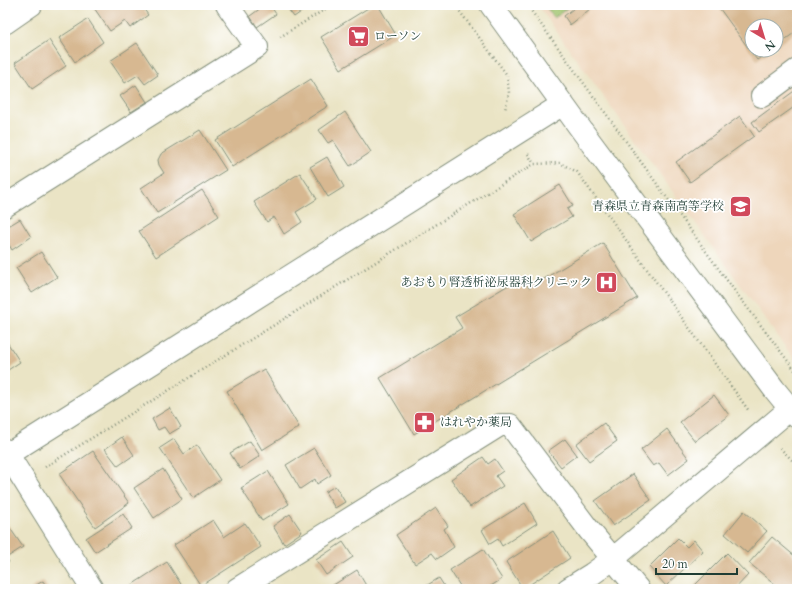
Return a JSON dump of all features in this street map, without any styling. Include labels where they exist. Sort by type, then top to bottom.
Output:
[{"type":"street","points":[[5,23],[31,5]]},
{"type":"street","points":[[5,206],[258,47],[227,5]]},
{"type":"street","points":[[491,5],[793,413],[763,431],[613,559],[568,589]]},
{"type":"street","points":[[762,96],[797,70]]},
{"type":"street","points":[[92,589],[24,480],[6,454],[563,104]]},
{"type":"street","points":[[237,589],[500,425],[510,425],[589,530],[638,589]]},
{"type":"path","points":[[258,47],[273,42],[332,5]]},
{"type":"path","points":[[455,5],[507,74],[509,93],[504,112]]},
{"type":"path","points":[[527,5],[725,277],[797,373]]},
{"type":"path","points":[[24,480],[534,164],[560,163],[577,172],[763,431],[797,465]]},
{"type":"shaded area","name":"青森県立青森南高等学校","points":[[538,5],[797,5],[797,363],[564,42]]},
{"type":"green space","points":[[545,5],[571,5],[554,18]]},
{"type":"building","points":[[92,5],[141,5],[148,15],[130,28],[125,21],[110,31]]},
{"type":"building","points":[[265,5],[270,5],[276,14],[257,27],[250,16]]},
{"type":"building","points":[[285,5],[311,5],[294,17]]},
{"type":"building","name":"ローソン","points":[[373,5],[378,5],[396,35],[341,69],[321,37]]},
{"type":"building","points":[[578,5],[595,5],[570,25],[564,16]]},
{"type":"building","points":[[717,5],[797,5],[797,31],[784,40],[784,18],[744,18],[744,42]]},
{"type":"building","points":[[88,19],[103,42],[75,62],[59,38]]},
{"type":"building","points":[[49,40],[66,66],[32,89],[15,63]]},
{"type":"building","points":[[137,43],[158,75],[145,84],[138,75],[125,83],[110,61]]},
{"type":"building","points":[[311,79],[328,106],[232,167],[215,140]]},
{"type":"building","points":[[136,85],[147,102],[131,112],[120,96]]},
{"type":"building","points":[[797,89],[797,105],[759,132],[752,122]]},
{"type":"building","points":[[345,112],[371,152],[350,166],[333,140],[328,143],[319,130]]},
{"type":"building","points":[[740,116],[754,136],[690,182],[676,162]]},
{"type":"building","points":[[200,130],[226,170],[157,213],[141,188],[164,173],[158,160],[161,154]]},
{"type":"building","points":[[327,157],[344,187],[328,197],[310,167]]},
{"type":"building","points":[[300,173],[317,199],[296,212],[302,222],[284,234],[274,217],[267,222],[254,202]]},
{"type":"building","points":[[560,185],[573,206],[567,209],[572,217],[531,242],[514,214]]},
{"type":"building","points":[[202,190],[219,216],[156,257],[139,231]]},
{"type":"building","points":[[20,219],[31,237],[12,250],[5,238],[5,228]]},
{"type":"building","points":[[603,243],[637,298],[414,434],[380,378],[462,328],[455,317],[522,277],[529,288]]},
{"type":"building","points":[[41,252],[57,277],[32,293],[16,268]]},
{"type":"building","points":[[5,339],[20,362],[5,372]]},
{"type":"building","points":[[264,369],[299,427],[262,450],[227,391]]},
{"type":"building","points":[[714,395],[729,415],[695,441],[680,422]]},
{"type":"building","points":[[170,408],[181,427],[169,434],[164,427],[158,430],[152,419]]},
{"type":"building","points":[[604,423],[617,441],[589,461],[576,444]]},
{"type":"building","points":[[667,429],[689,459],[668,475],[659,463],[653,466],[641,450]]},
{"type":"building","points":[[122,437],[134,455],[118,466],[105,449]]},
{"type":"building","points":[[174,439],[184,454],[197,445],[220,480],[193,498],[160,448]]},
{"type":"building","points":[[565,439],[577,455],[561,467],[548,451]]},
{"type":"building","points":[[250,441],[260,456],[240,469],[230,453]]},
{"type":"building","points":[[314,448],[331,475],[317,484],[315,479],[300,489],[286,465]]},
{"type":"building","points":[[93,451],[129,503],[95,527],[59,474]]},
{"type":"building","points":[[483,457],[488,464],[495,459],[503,471],[496,476],[503,486],[470,507],[451,479]]},
{"type":"building","points":[[163,469],[182,499],[154,518],[134,488]]},
{"type":"building","points":[[268,471],[289,504],[262,521],[241,488]]},
{"type":"building","points":[[633,474],[651,500],[613,526],[595,501]]},
{"type":"building","points":[[335,486],[345,502],[335,508],[325,492]]},
{"type":"building","points":[[525,503],[537,523],[502,546],[498,539],[490,544],[482,530]]},
{"type":"building","points":[[436,508],[448,526],[444,529],[454,547],[437,559],[432,553],[415,564],[396,535]]},
{"type":"building","points":[[744,511],[767,531],[747,553],[725,534]]},
{"type":"building","points":[[123,514],[132,528],[95,552],[86,538]]},
{"type":"building","points":[[290,514],[302,532],[284,544],[273,526]]},
{"type":"building","points":[[213,520],[224,537],[245,523],[261,547],[201,586],[174,545]]},
{"type":"building","points":[[5,521],[23,547],[6,558],[9,562],[5,565]]},
{"type":"building","points":[[553,531],[570,558],[523,589],[506,562]]},
{"type":"building","points":[[772,537],[797,558],[797,589],[781,589],[749,563]]},
{"type":"building","points":[[678,538],[687,547],[694,540],[703,551],[666,586],[649,567]]},
{"type":"building","points":[[343,542],[353,557],[326,575],[316,560]]},
{"type":"building","points":[[483,549],[502,579],[486,589],[462,589],[450,570]]},
{"type":"building","points":[[727,553],[748,575],[735,589],[697,589],[694,586]]},
{"type":"building","points":[[167,562],[184,589],[127,588]]},
{"type":"building","points":[[357,570],[368,589],[327,589]]},
{"type":"building","points":[[439,578],[446,589],[421,589]]},
{"type":"building","points":[[43,581],[48,589],[30,589]]},
{"type":"place","name":"ローソン","points":[[359,36]]},
{"type":"place","name":"青森県立青森南高等学校","points":[[740,206]]},
{"type":"place","name":"あおもり腎透析泌尿器科クリニック","points":[[607,282]]},
{"type":"place","name":"はれやか薬局","points":[[425,422]]}]
